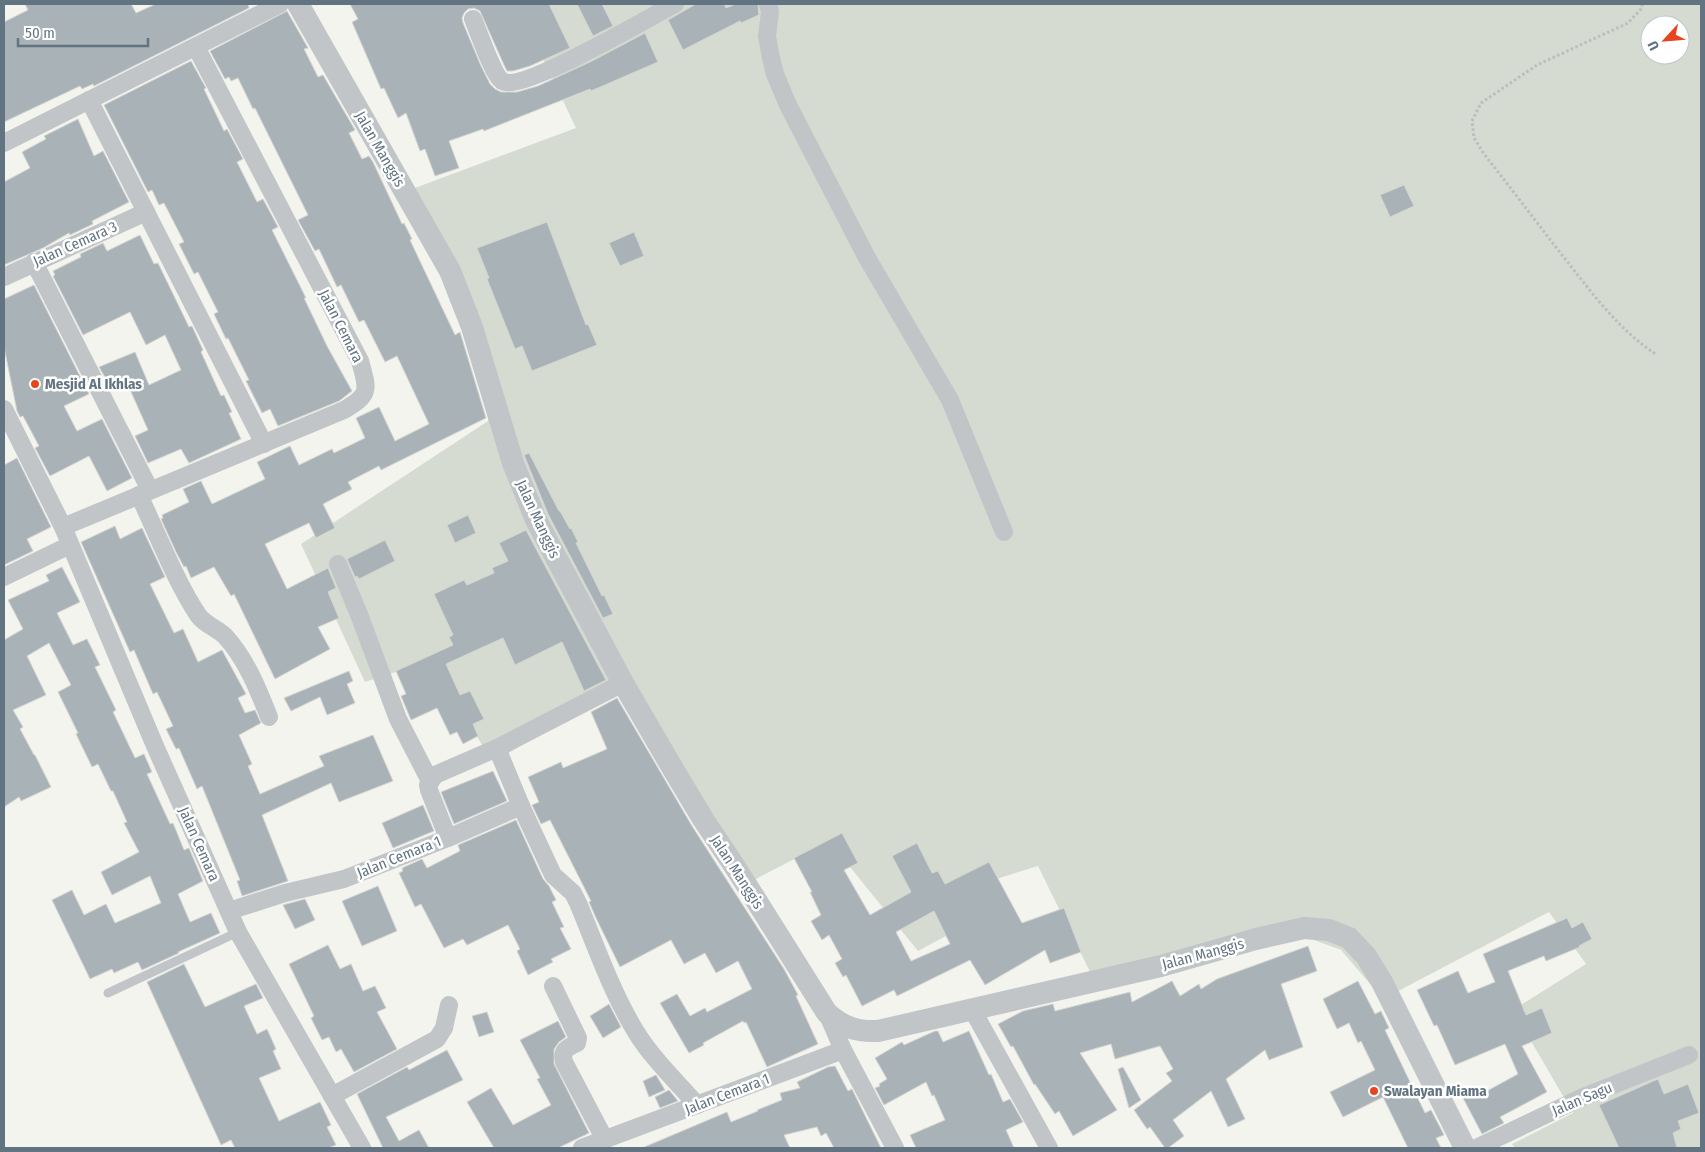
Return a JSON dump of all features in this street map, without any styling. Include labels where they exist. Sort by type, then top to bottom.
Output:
[{"type":"street","points":[[4,143],[280,4]]},
{"type":"street","name":"Jalan Manggis","points":[[298,4],[450,271],[472,327],[524,495],[536,520],[623,683],[703,819],[826,1012],[843,1050],[895,1148]]},
{"type":"street","points":[[473,19],[499,78],[506,82],[512,82],[524,79],[574,58],[676,4]]},
{"type":"street","points":[[768,4],[770,12],[767,36],[771,58],[788,105],[866,256],[950,400],[1004,532]]},
{"type":"street","name":"Jalan Cemara","points":[[62,527],[344,410],[364,396],[366,388],[365,379],[360,361],[196,47]]},
{"type":"street","points":[[89,100],[264,444]]},
{"type":"street","name":"Jalan Cemara 3","points":[[4,277],[146,212]]},
{"type":"street","points":[[34,262],[144,493],[180,583],[203,622],[224,635],[238,654],[255,682],[269,717]]},
{"type":"street","name":"Jalan Cemara","points":[[4,410],[62,527],[154,746],[238,932],[362,1148]]},
{"type":"street","points":[[4,578],[70,545]]},
{"type":"street","name":"Jalan Cemara 1","points":[[229,911],[284,893],[344,878],[448,838],[429,790],[430,781],[398,719],[338,564]]},
{"type":"street","points":[[430,781],[435,775],[497,748],[623,683]]},
{"type":"street","points":[[497,748],[553,875],[573,893],[609,983],[636,1032],[647,1048],[697,1105]]},
{"type":"street","points":[[448,838],[521,806]]},
{"type":"street","name":"Jalan Manggis","points":[[826,1012],[837,1021],[862,1032],[878,1030],[1161,966],[1256,939],[1304,928],[1329,930],[1349,938],[1366,956],[1382,982],[1465,1148]]},
{"type":"street","points":[[553,986],[578,1038],[577,1043],[565,1049],[562,1055],[564,1062],[605,1140]]},
{"type":"street","points":[[332,1096],[437,1039],[444,1028],[449,1005]]},
{"type":"street","points":[[972,1009],[1049,1148]]},
{"type":"street","name":"Jalan Cemara 1","points":[[582,1148],[843,1050]]},
{"type":"street","name":"Jalan Sagu","points":[[1476,1148],[1583,1097],[1689,1055]]},
{"type":"lane","points":[[108,993],[238,932]]},
{"type":"path","points":[[1642,4],[1642,8],[1628,24],[1538,66],[1493,93],[1480,103],[1472,121],[1474,138],[1484,154],[1606,311],[1639,344],[1657,355]]},
{"type":"shaded area","points":[[517,4],[1701,4],[1701,1148],[1515,1148],[1512,1144],[1573,1113],[1513,1010],[1586,964],[1549,912],[1383,999],[1341,950],[1273,925],[1093,978],[1038,866],[961,890],[957,930],[918,951],[829,841],[750,882],[624,686],[493,762],[445,686],[408,668],[365,682],[301,544],[488,421],[489,376],[404,192],[576,128]]},
{"type":"building","points":[[25,4],[131,4],[136,13],[156,4],[248,4],[249,8],[94,86],[93,84],[82,89],[80,86],[4,122],[4,22],[28,10]]},
{"type":"building","points":[[350,4],[549,4],[570,48],[530,66],[513,71],[507,71],[480,11],[474,8],[468,9],[464,13],[463,23],[481,66],[490,84],[501,92],[517,92],[538,86],[592,61],[645,33],[658,62],[591,91],[590,89],[484,131],[483,129],[449,141],[459,168],[435,176],[425,149],[420,151],[406,113],[398,118],[384,88],[381,89],[352,22],[358,19]]},
{"type":"building","points":[[577,4],[602,4],[613,26],[593,36]]},
{"type":"building","points":[[696,4],[724,4],[726,8],[736,4],[758,4],[759,15],[741,23],[740,21],[683,50],[668,20]]},
{"type":"building","points":[[287,11],[308,48],[304,49],[318,77],[323,75],[355,130],[349,133],[362,159],[369,156],[373,162],[402,224],[404,223],[412,239],[410,240],[455,335],[460,332],[486,418],[381,470],[379,466],[348,482],[352,489],[323,504],[335,528],[316,538],[309,523],[265,544],[287,589],[328,568],[336,588],[328,592],[339,618],[318,627],[330,649],[275,679],[234,594],[231,596],[214,567],[191,578],[186,566],[184,567],[176,552],[161,519],[163,518],[162,515],[189,502],[183,489],[201,481],[212,504],[265,479],[257,462],[290,446],[299,465],[332,449],[334,453],[365,438],[356,418],[379,407],[395,441],[429,424],[397,356],[385,362],[364,320],[359,322],[341,285],[337,287],[319,249],[315,251],[298,220],[308,215],[255,108],[253,109],[238,78],[231,81],[229,77],[225,79],[210,51]]},
{"type":"building","points":[[191,61],[206,88],[204,89],[224,131],[227,129],[243,159],[237,162],[257,202],[263,199],[278,227],[272,230],[306,298],[304,298],[327,346],[352,391],[339,401],[278,426],[270,409],[262,413],[246,381],[249,380],[214,314],[218,312],[198,272],[194,274],[179,244],[184,242],[164,203],[159,205],[152,190],[148,192],[104,105]]},
{"type":"building","points":[[78,119],[94,156],[103,151],[129,202],[92,221],[93,224],[70,235],[69,233],[43,248],[4,265],[4,182],[30,168],[22,152],[46,139],[44,136]]},
{"type":"building","points":[[1404,185],[1414,206],[1390,217],[1380,195]]},
{"type":"building","points":[[547,222],[586,325],[588,324],[597,345],[532,371],[522,346],[515,349],[487,279],[489,278],[477,248]]},
{"type":"building","points":[[634,232],[644,256],[620,266],[609,243]]},
{"type":"building","points":[[140,235],[154,264],[158,263],[189,327],[192,326],[203,350],[201,352],[221,396],[224,395],[232,412],[229,413],[241,439],[189,463],[181,449],[148,463],[135,436],[148,430],[128,385],[113,391],[99,367],[135,352],[149,385],[181,370],[165,335],[146,345],[130,312],[83,335],[53,276],[55,275],[53,271],[81,257],[80,254],[103,243],[107,251]]},
{"type":"building","points":[[34,285],[89,394],[64,406],[77,431],[102,419],[132,478],[107,491],[89,456],[50,476],[35,448],[39,446],[23,416],[20,417],[17,411],[4,347],[4,299]]},
{"type":"building","points":[[529,453],[559,511],[571,528],[578,542],[576,543],[613,614],[603,618],[604,620],[548,514],[524,455]]},
{"type":"building","points":[[17,458],[51,527],[27,539],[33,551],[4,565],[4,465]]},
{"type":"building","points":[[468,515],[476,533],[455,543],[447,525]]},
{"type":"building","points":[[115,526],[120,539],[142,528],[165,577],[150,584],[174,633],[183,629],[198,662],[222,650],[246,694],[238,698],[245,713],[255,710],[261,723],[239,735],[252,764],[248,766],[260,794],[324,766],[319,756],[373,735],[393,781],[339,802],[331,783],[262,815],[288,881],[242,896],[237,881],[240,880],[202,786],[197,789],[179,748],[176,749],[166,729],[173,726],[157,692],[153,694],[134,650],[130,652],[81,542]]},
{"type":"building","points":[[526,530],[606,680],[584,691],[562,642],[515,665],[503,638],[446,664],[460,695],[470,691],[484,719],[473,724],[478,736],[463,744],[457,732],[450,735],[437,708],[411,720],[401,696],[406,694],[396,671],[453,645],[449,637],[453,635],[434,594],[464,580],[467,585],[494,573],[492,568],[508,561],[499,543]]},
{"type":"building","points":[[385,540],[395,561],[359,579],[357,576],[355,577],[347,559]]},
{"type":"building","points":[[62,567],[80,602],[57,613],[73,645],[87,639],[100,665],[95,667],[116,710],[113,712],[135,758],[144,754],[152,772],[147,774],[170,824],[173,823],[184,850],[189,848],[203,881],[178,894],[190,922],[211,913],[220,933],[142,970],[138,962],[114,973],[112,969],[90,979],[52,900],[72,890],[84,915],[106,904],[115,923],[161,903],[150,876],[112,895],[101,872],[139,852],[124,823],[127,822],[113,791],[111,791],[98,764],[92,767],[76,734],[78,733],[58,692],[71,685],[49,643],[27,656],[46,695],[13,710],[23,727],[20,729],[51,787],[21,801],[19,797],[4,807],[4,640],[23,629],[8,600],[49,581],[46,575]]},
{"type":"building","points":[[349,671],[353,681],[347,684],[355,703],[327,715],[320,697],[291,711],[284,698]]},
{"type":"building","points":[[617,698],[692,826],[784,969],[798,995],[796,996],[818,1044],[767,1067],[746,1022],[744,1023],[743,1021],[689,1053],[660,1003],[677,994],[690,1016],[705,1008],[707,1012],[752,989],[738,961],[716,973],[705,953],[684,964],[671,940],[620,967],[596,918],[589,902],[591,901],[550,820],[541,824],[532,805],[539,802],[528,777],[561,762],[563,768],[607,749],[591,712]]},
{"type":"building","points":[[493,771],[507,801],[454,824],[441,792]]},
{"type":"building","points":[[423,805],[434,831],[393,848],[382,823]]},
{"type":"building","points":[[516,820],[543,879],[556,900],[552,902],[564,927],[560,928],[571,949],[551,959],[553,962],[528,975],[517,951],[520,949],[508,925],[467,945],[463,939],[444,948],[421,904],[415,907],[399,873],[403,871],[402,868],[422,859],[427,868],[460,851],[458,845]]},
{"type":"building","points":[[842,833],[858,863],[844,870],[870,915],[911,892],[892,856],[917,843],[932,873],[938,871],[945,884],[989,862],[1022,923],[1064,908],[1081,952],[1050,963],[1045,950],[985,985],[970,960],[897,996],[894,990],[862,1006],[846,975],[843,977],[835,963],[842,959],[829,935],[822,940],[811,921],[821,915],[810,892],[812,892],[794,858]],"holes":[[[934,911],[950,944],[911,961],[896,932]]]},
{"type":"building","points":[[378,886],[397,931],[362,946],[342,901]]},
{"type":"building","points":[[305,899],[315,920],[295,929],[283,905]]},
{"type":"building","points":[[1567,918],[1572,928],[1583,922],[1592,939],[1580,947],[1546,961],[1544,956],[1508,971],[1526,1015],[1542,1008],[1552,1033],[1522,1046],[1547,1092],[1500,1117],[1504,1123],[1482,1134],[1463,1098],[1484,1086],[1487,1091],[1518,1074],[1505,1044],[1455,1065],[1437,1025],[1434,1026],[1417,990],[1458,971],[1468,993],[1495,982],[1483,954]]},
{"type":"building","points":[[328,945],[340,969],[351,964],[363,991],[375,986],[386,1008],[377,1012],[397,1049],[354,1072],[341,1049],[336,1052],[329,1037],[322,1040],[311,1018],[314,1016],[289,964]]},
{"type":"building","points":[[1308,946],[1317,971],[1281,984],[1303,1047],[1269,1060],[1265,1050],[1226,1079],[1245,1119],[1228,1127],[1211,1091],[1173,1120],[1184,1136],[1168,1148],[1165,1148],[1150,1127],[1147,1129],[1134,1110],[1172,1081],[1166,1073],[1173,1069],[1160,1046],[1115,1059],[1111,1044],[1080,1053],[1117,1110],[1073,1136],[1059,1111],[1055,1114],[1034,1085],[1013,1046],[1011,1047],[998,1024],[1023,1011],[1053,1004],[1055,1011],[1130,992],[1132,1002],[1172,981],[1180,996],[1199,984],[1201,989],[1217,979]]},
{"type":"building","points":[[184,964],[205,1007],[256,984],[263,998],[244,1006],[257,1034],[267,1029],[276,1049],[273,1051],[281,1069],[259,1078],[279,1121],[320,1102],[331,1125],[327,1127],[336,1145],[328,1148],[235,1148],[231,1140],[221,1145],[147,982]]},
{"type":"building","points":[[1358,981],[1375,1014],[1381,1011],[1389,1028],[1385,1030],[1425,1113],[1431,1110],[1444,1135],[1436,1138],[1441,1148],[1408,1148],[1383,1097],[1343,1117],[1330,1092],[1375,1070],[1361,1041],[1358,1043],[1349,1023],[1337,1029],[1323,999]]},
{"type":"building","points":[[609,1004],[621,1027],[603,1038],[590,1016]]},
{"type":"building","points":[[487,1012],[494,1032],[479,1037],[472,1016]]},
{"type":"building","points":[[558,1021],[566,1037],[554,1049],[554,1064],[589,1133],[558,1148],[494,1148],[467,1102],[491,1088],[513,1125],[551,1105],[537,1079],[540,1078],[520,1040]]},
{"type":"building","points":[[938,1031],[943,1042],[969,1031],[1003,1102],[1010,1099],[1023,1122],[1006,1130],[1014,1148],[916,1148],[910,1135],[945,1120],[926,1082],[884,1105],[875,1088],[887,1079],[875,1058],[902,1042],[904,1045]]},
{"type":"building","points":[[447,1050],[463,1080],[386,1117],[399,1141],[419,1130],[429,1148],[383,1148],[357,1094],[407,1067],[409,1070]]},
{"type":"building","points":[[835,1066],[848,1091],[852,1089],[881,1148],[834,1148],[826,1133],[821,1136],[817,1127],[784,1135],[790,1148],[642,1148],[727,1112],[731,1122],[758,1111],[782,1100],[780,1093],[800,1088],[797,1082],[828,1067]]},
{"type":"building","points":[[1123,1067],[1141,1100],[1129,1108],[1118,1069]]},
{"type":"building","points":[[656,1075],[665,1090],[649,1097],[643,1081]]},
{"type":"building","points":[[1658,1079],[1664,1094],[1688,1084],[1699,1113],[1678,1121],[1681,1129],[1673,1133],[1677,1148],[1619,1148],[1599,1105]]},
{"type":"building","points":[[669,1090],[678,1101],[660,1108],[655,1097]]},
{"type":"place","name":"Mesjid Al Ikhlas","points":[[35,384]]},
{"type":"place","name":"Swalayan Miama","points":[[1374,1091]]}]
